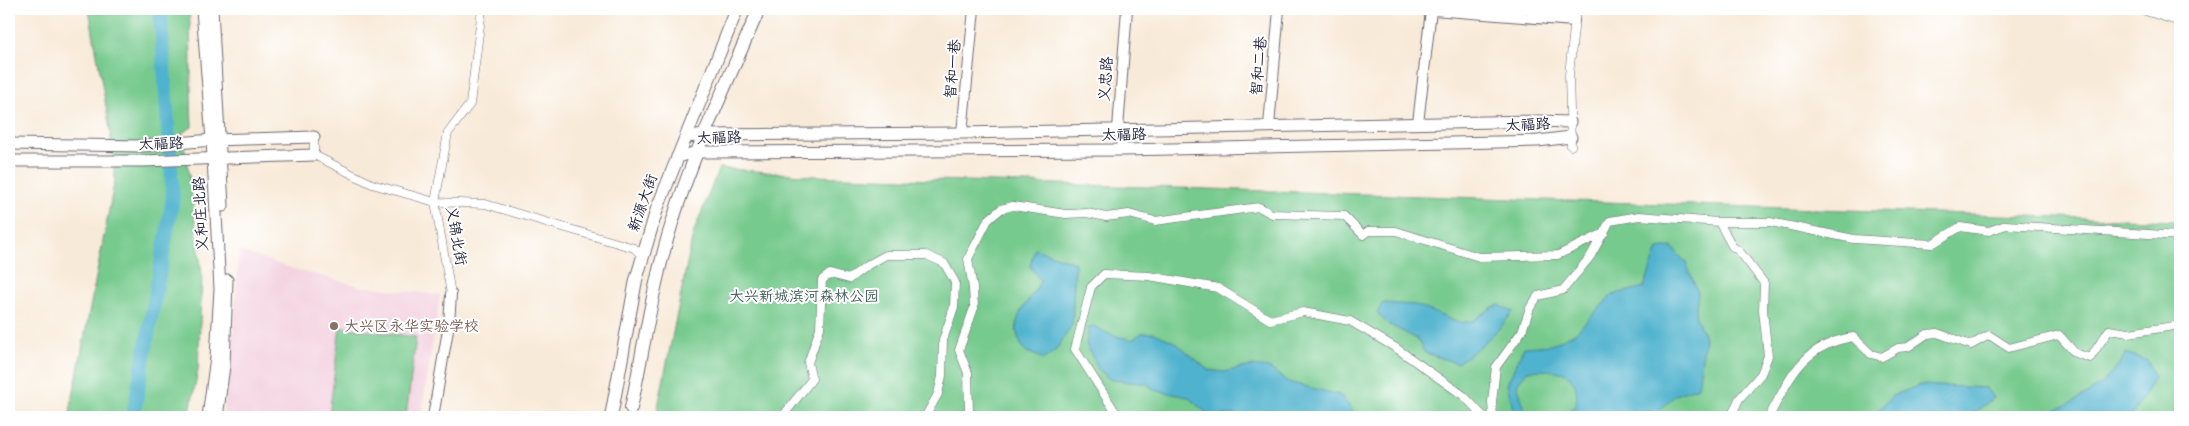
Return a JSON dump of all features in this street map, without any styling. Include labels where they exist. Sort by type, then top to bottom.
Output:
[{"type":"main road","name":"义和庄北路","points":[[202,9],[216,140]]},
{"type":"main road","name":"义和庄北路","points":[[212,9],[216,140],[228,298],[224,366],[217,417]]},
{"type":"main road","name":"新源大街","points":[[611,417],[636,280],[657,209],[737,9]]},
{"type":"main road","points":[[630,413],[656,286],[672,223],[698,152],[759,9]]},
{"type":"main road","name":"太福路","points":[[687,137],[706,135],[962,133],[1418,123],[1570,122]]},
{"type":"main road","name":"太福路","points":[[9,144],[143,146],[216,140],[314,137]]},
{"type":"main road","name":"太福路","points":[[677,157],[698,152],[1123,150],[1571,141]]},
{"type":"main road","name":"太福路","points":[[9,161],[144,161],[182,158],[314,155]]},
{"type":"main road","name":"义和庄北路","points":[[208,417],[216,358],[220,289],[217,158]]},
{"type":"street","name":"义锦北街","points":[[433,417],[449,324],[451,294],[435,202],[448,133],[470,104],[482,9]]},
{"type":"street","name":"智和一巷","points":[[962,133],[974,9]]},
{"type":"street","name":"义忠路","points":[[1123,150],[1118,129],[1126,9]]},
{"type":"street","name":"智和二巷","points":[[1269,126],[1279,9]]},
{"type":"street","points":[[1418,123],[1426,9],[1574,21]]},
{"type":"street","points":[[1571,141],[1569,75],[1576,9]]},
{"type":"street","points":[[2139,9],[2180,22]]},
{"type":"street","points":[[314,137],[314,155],[372,184],[435,202],[485,204],[634,248],[643,256]]},
{"type":"street","points":[[974,417],[969,412],[968,373],[959,350],[974,308],[968,259],[988,220],[1001,209],[1013,206],[1066,214],[1087,213],[1106,217],[1129,214],[1155,221],[1259,207],[1272,214],[1344,216],[1363,235],[1368,232],[1396,231],[1480,257],[1558,255],[1604,233]]},
{"type":"street","points":[[1493,417],[1492,402],[1496,367],[1522,331],[1530,308],[1538,296],[1563,290],[1590,257],[1610,221],[1638,216],[1719,222],[1770,222],[1854,239],[1932,244],[1960,227],[1989,231],[2006,225],[2180,236]]},
{"type":"street","points":[[1719,222],[1732,246],[1740,252],[1764,283],[1763,310],[1768,356],[1761,374],[1739,399],[1731,417]]},
{"type":"street","points":[[786,417],[786,412],[812,379],[808,362],[820,328],[822,280],[830,274],[849,279],[866,266],[886,255],[926,256],[944,263],[955,282],[954,307],[943,340],[942,376],[938,394],[925,417]]},
{"type":"street","points":[[1121,417],[1118,416],[1075,349],[1091,287],[1104,274],[1149,276],[1218,288],[1270,320],[1303,312],[1350,321],[1396,348],[1464,396],[1484,417]]},
{"type":"street","points":[[1769,417],[1802,360],[1834,340],[1853,337],[1871,354],[1882,357],[1898,348],[1908,347],[1927,334],[1937,333],[1971,345],[1989,335],[2009,348],[2058,335],[2074,353],[2090,358],[2109,330],[2129,333],[2180,325]]},
{"type":"shaded area","name":"大兴区永华实验学校","points":[[239,251],[300,271],[360,286],[440,295],[421,417],[222,417],[232,357]]},
{"type":"green space","points":[[89,9],[189,9],[192,127],[182,133],[202,275],[198,370],[189,417],[69,417],[115,179],[110,129]]},
{"type":"green space","points":[[2146,9],[2180,9],[2180,20]]},
{"type":"green space","name":"大兴新城滨河森林公园","points":[[719,168],[814,176],[2180,221],[2180,417],[656,417],[693,234]]},
{"type":"green space","points":[[340,327],[416,337],[406,417],[329,417]]},
{"type":"water","points":[[1672,247],[1686,263],[1698,293],[1695,315],[1705,338],[1698,387],[1675,395],[1660,410],[1628,413],[1622,417],[1561,417],[1576,405],[1576,393],[1570,377],[1556,371],[1527,371],[1517,384],[1527,417],[1515,417],[1507,384],[1524,347],[1551,345],[1575,333],[1612,295],[1644,287],[1658,249]]},
{"type":"water","points":[[1035,249],[1075,263],[1072,325],[1055,351],[1044,359],[1025,351],[1017,333],[1018,318],[1040,280],[1030,266]]},
{"type":"water","points":[[1383,303],[1416,305],[1459,323],[1473,321],[1491,308],[1499,305],[1513,312],[1487,340],[1457,363],[1425,353],[1417,339],[1388,324],[1377,313]]},
{"type":"water","points":[[1094,326],[1109,334],[1132,340],[1142,333],[1154,333],[1175,342],[1208,370],[1224,372],[1252,366],[1269,368],[1288,382],[1340,395],[1356,417],[1242,417],[1237,414],[1211,417],[1188,397],[1153,390],[1148,384],[1111,380],[1099,370],[1086,344],[1089,328]]},
{"type":"water","points":[[2126,353],[2148,361],[2154,378],[2132,415],[2128,417],[2041,417],[2090,392],[2108,377]]},
{"type":"water","points":[[1920,385],[1986,388],[1993,398],[1969,417],[1872,417],[1892,396]]},
{"type":"waterway","points":[[133,417],[173,198],[160,9]]},
{"type":"place","name":"大兴区永华实验学校","points":[[334,326]]}]
